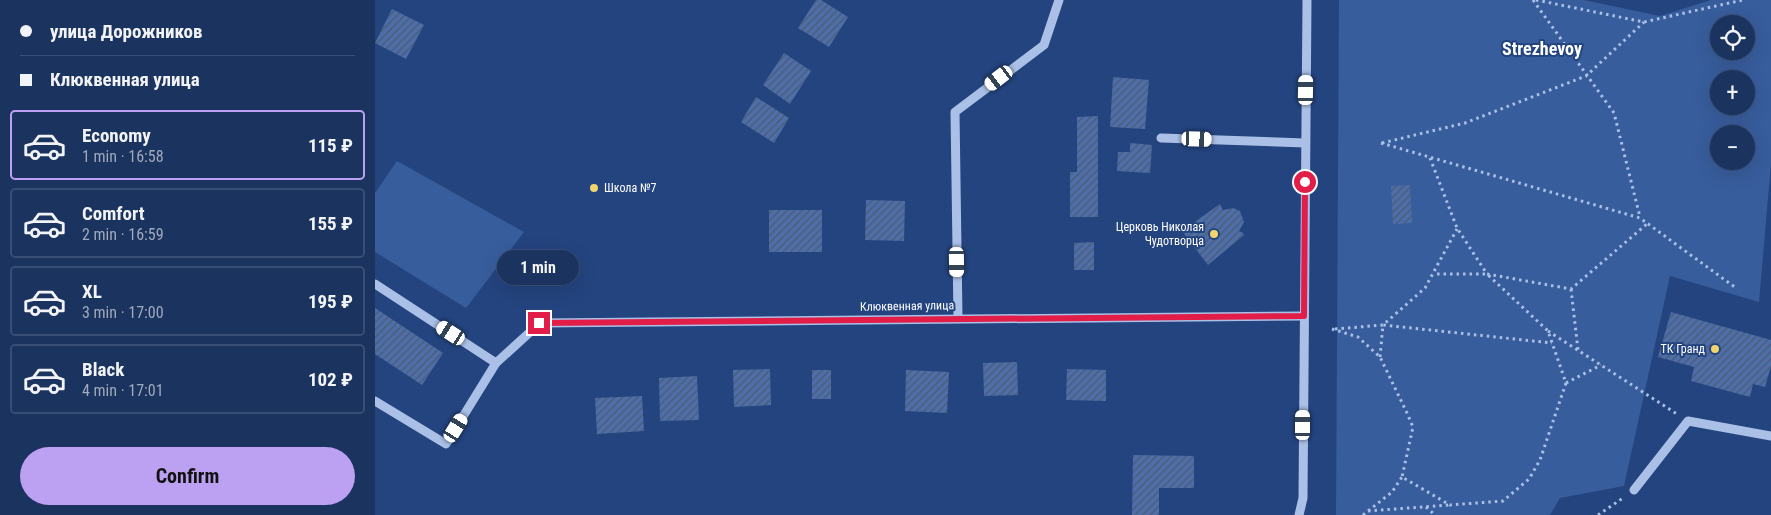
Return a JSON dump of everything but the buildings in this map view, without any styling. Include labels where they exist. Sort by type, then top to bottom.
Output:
[{"type":"street","points":[[958,318],[955,112],[1044,45],[1059,0]]},
{"type":"street","points":[[1299,515],[1303,498],[1307,0]]},
{"type":"street","points":[[1161,138],[1305,143]]},
{"type":"street","points":[[375,284],[496,363],[446,444],[375,401]]},
{"type":"street","name":"Клюквенная улица","points":[[496,363],[539,323],[1304,316]]},
{"type":"street","points":[[1635,490],[1688,421],[1771,436]]},
{"type":"path","points":[[1535,0],[1644,22],[1743,0]]},
{"type":"path","points":[[1535,0],[1586,76],[1614,112],[1641,218]]},
{"type":"path","points":[[1644,22],[1586,76],[1465,123],[1381,143],[1641,218],[1736,288]]},
{"type":"path","points":[[1430,157],[1457,228],[1487,274],[1548,331],[1688,421]]},
{"type":"path","points":[[1571,289],[1648,223]]},
{"type":"path","points":[[1380,357],[1383,325],[1425,288],[1457,228]]},
{"type":"path","points":[[1434,274],[1487,274],[1571,289]]},
{"type":"path","points":[[1571,289],[1578,350]]},
{"type":"path","points":[[1363,515],[1392,492],[1402,477],[1413,427],[1380,357],[1358,337],[1333,329],[1383,325],[1552,344]]},
{"type":"path","points":[[1368,511],[1503,501],[1529,479],[1540,460],[1566,383],[1548,331]]},
{"type":"path","points":[[1566,383],[1601,365]]},
{"type":"path","points":[[1402,477],[1449,505]]},
{"type":"path","points":[[1598,515],[1635,490]]},
{"type":"path","points":[[1426,506],[1435,515]]},
{"type":"shaded area","points":[[1339,0],[1584,0],[1660,16],[1711,0],[1771,0],[1771,163],[1759,302],[1670,276],[1624,486],[1560,498],[1550,515],[1336,515]]},
{"type":"shaded area","points":[[397,161],[524,232],[466,308],[375,252],[375,193]]},
{"type":"place","name":"Школа №7","points":[[594,188]]},
{"type":"place","name":"Церковь Николая Чудотворца","points":[[1214,234]]},
{"type":"place","name":"ТК Гранд","points":[[1715,349]]},
{"type":"district","name":"Strezhevoy","points":[[1542,49]]},
{"type":"route","points":[[539,323],[1304,316],[1305,182]]}]
